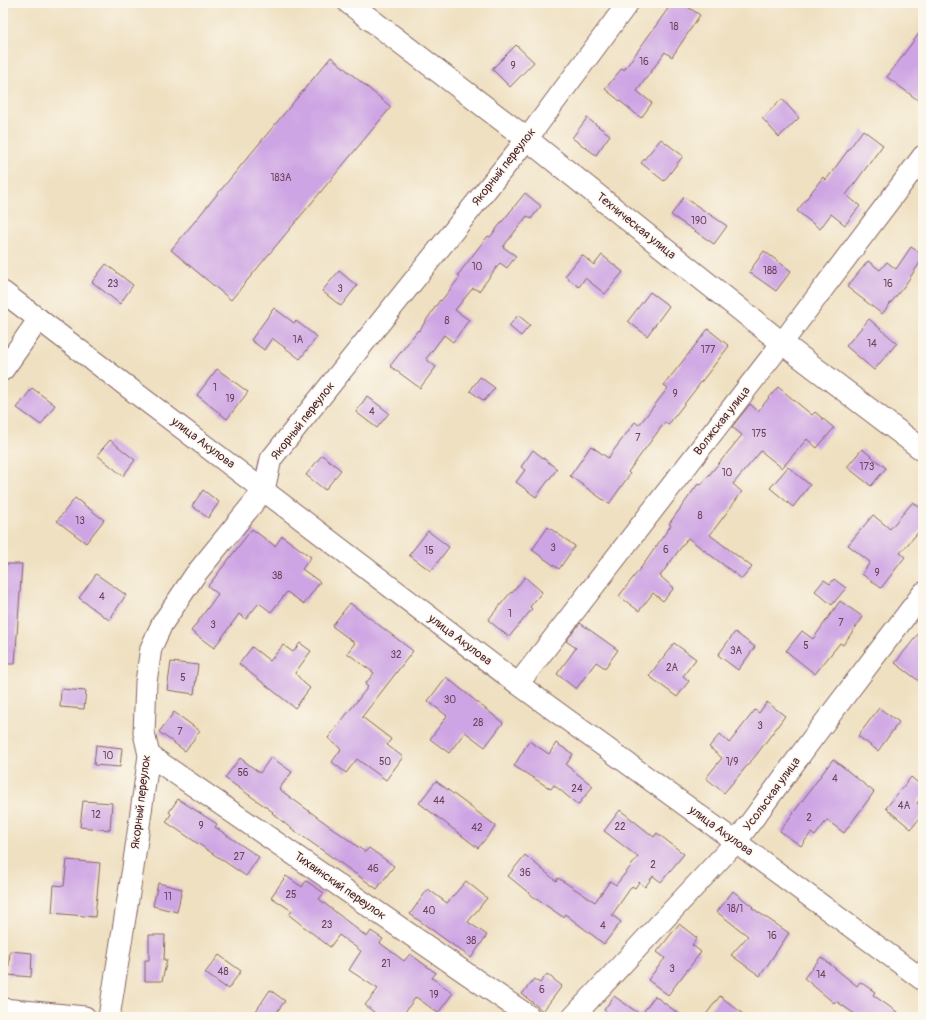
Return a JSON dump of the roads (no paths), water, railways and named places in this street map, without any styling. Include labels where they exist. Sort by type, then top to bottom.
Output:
[{"type":"street","name":"Техническая улица","points":[[349,3],[527,139],[782,343],[923,450]]},
{"type":"street","name":"Якорный переулок","points":[[109,1017],[133,868],[149,755],[144,733],[146,682],[151,648],[162,624],[195,575],[264,490],[271,459],[527,139],[628,3]]},
{"type":"street","name":"Волжская улица","points":[[518,684],[782,343],[923,156]]},
{"type":"street","name":"улица Акулова","points":[[3,292],[518,684],[923,980]]},
{"type":"street","points":[[3,370],[39,319]]},
{"type":"street","name":"Усольская улица","points":[[573,1017],[736,842],[923,593]]},
{"type":"street","name":"Тихвинский переулок","points":[[149,755],[530,1017]]},
{"type":"street","points":[[3,1009],[85,1017]]}]
